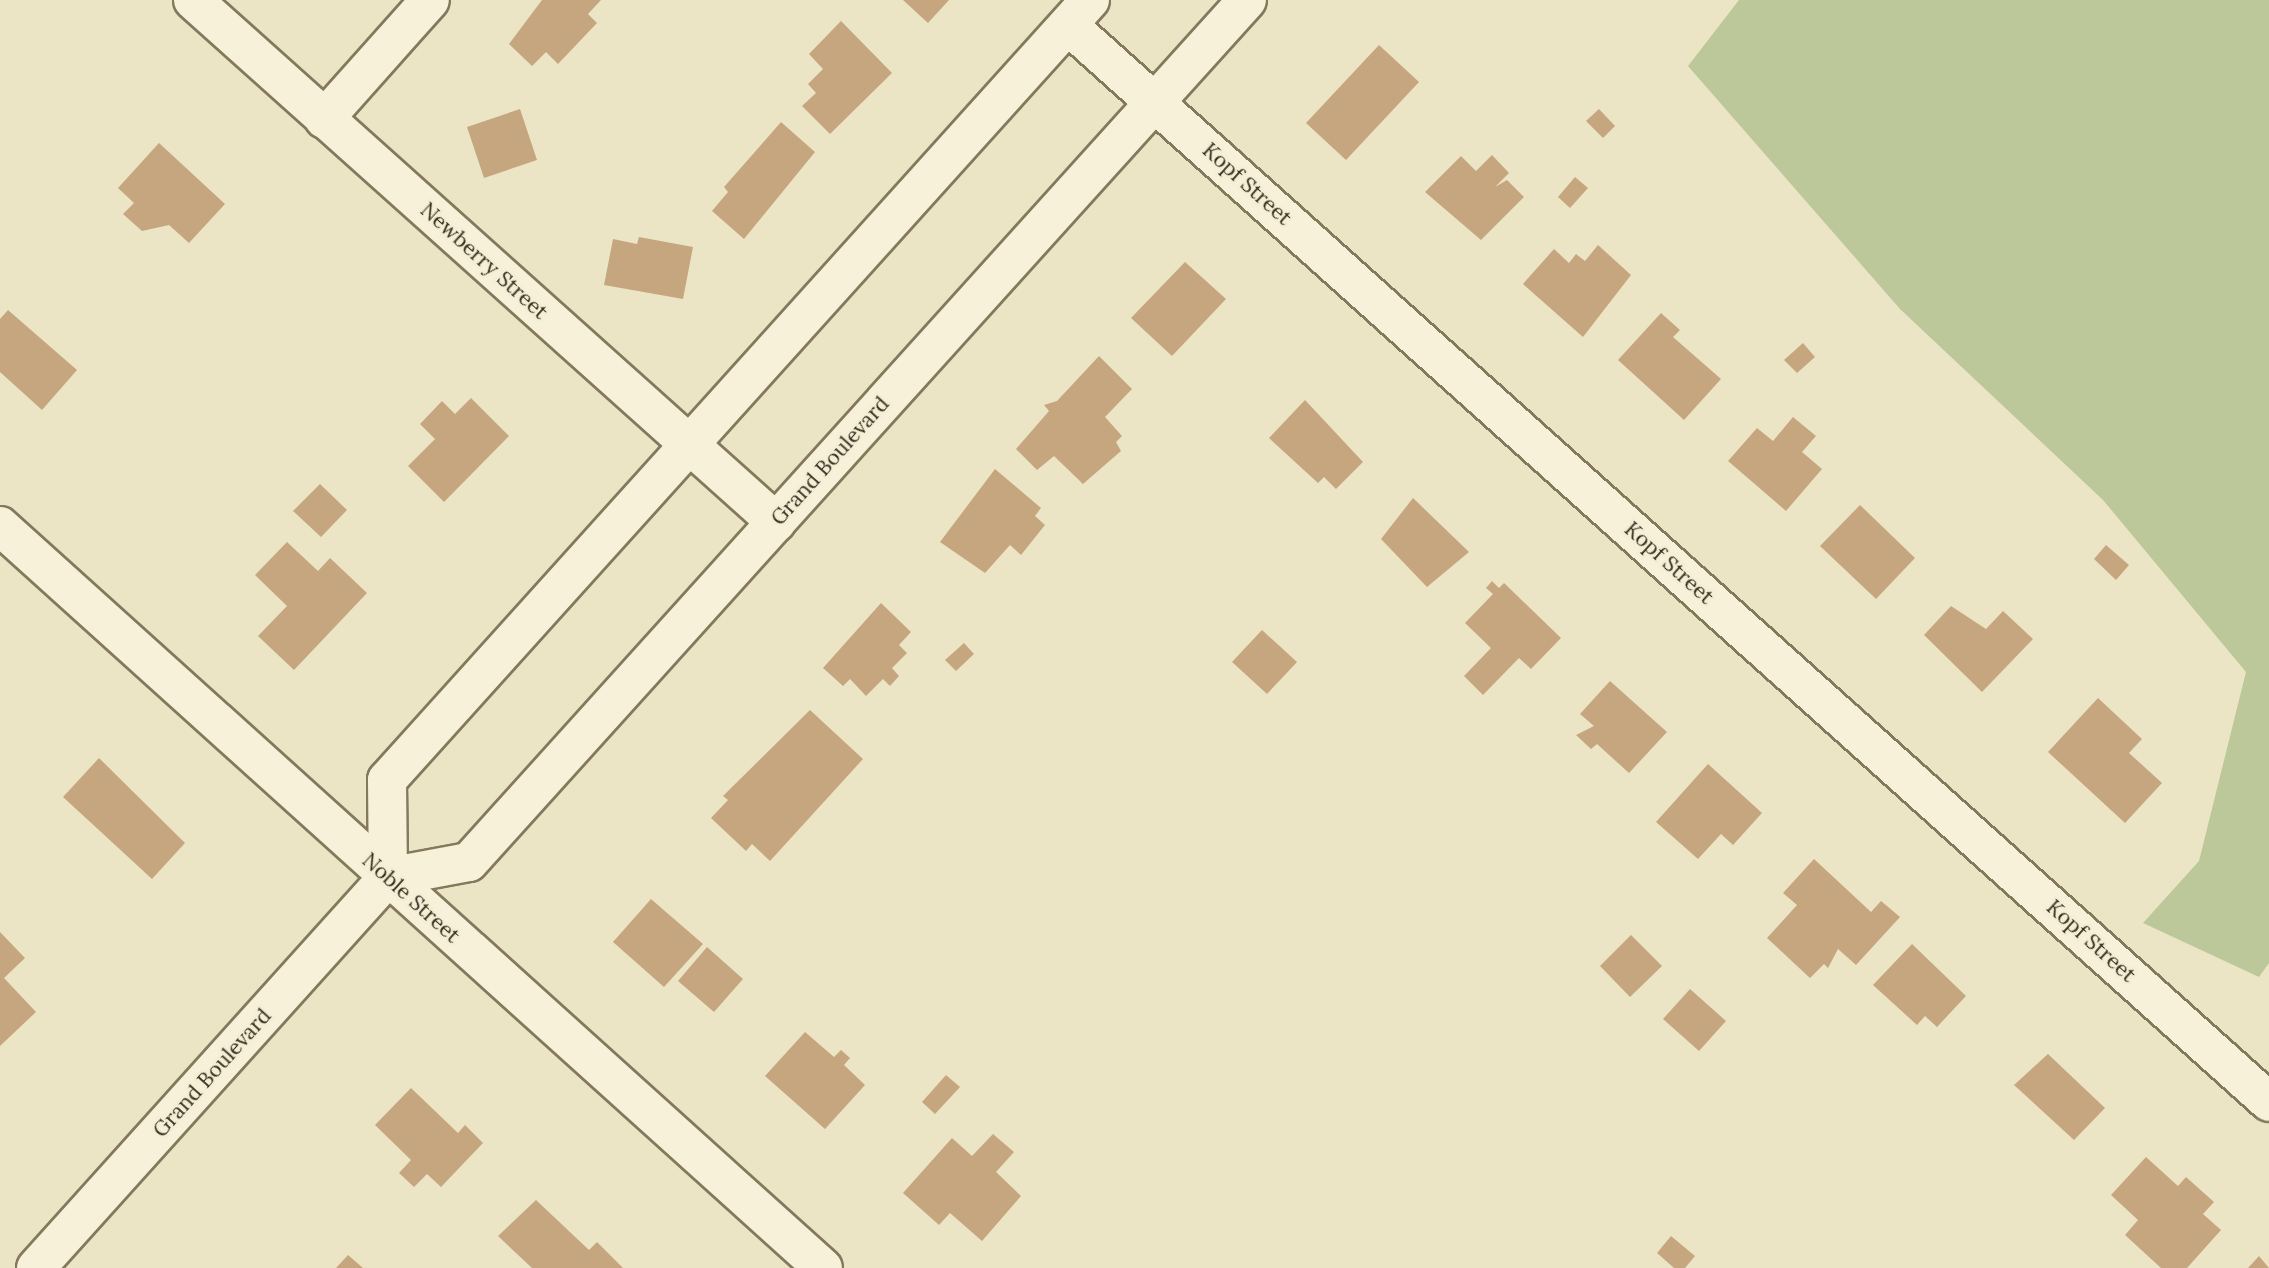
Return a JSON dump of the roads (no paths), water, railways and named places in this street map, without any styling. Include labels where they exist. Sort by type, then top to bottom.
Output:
[{"type":"street","name":"Newberry Street","points":[[193,0],[776,522]]},
{"type":"street","points":[[324,119],[430,0]]},
{"type":"street","name":"Grand Boulevard","points":[[36,1268],[388,877],[469,862],[1247,0]]},
{"type":"street","points":[[388,877],[387,780],[1079,13]]},
{"type":"street","name":"Kopf Street","points":[[1079,13],[1155,101],[2269,1102]]},
{"type":"street","name":"Noble Street","points":[[0,526],[823,1268]]}]
